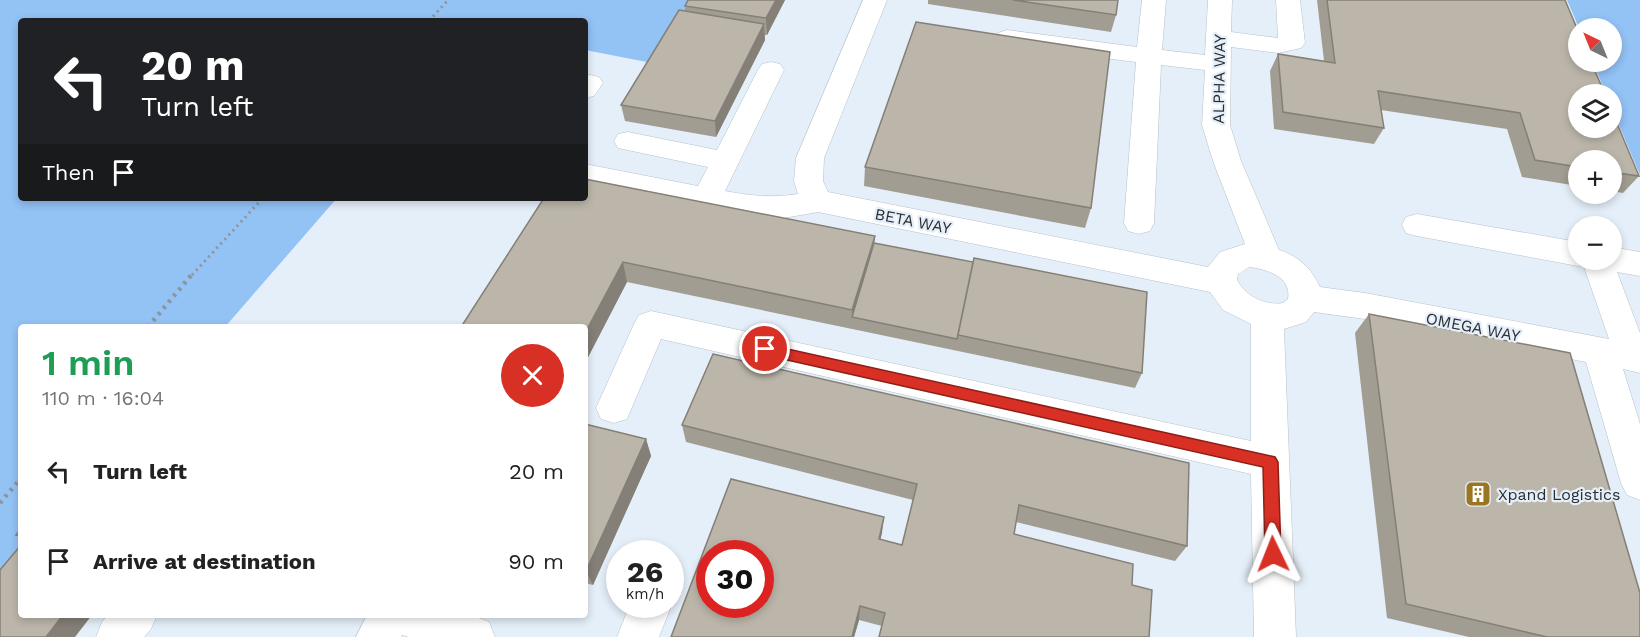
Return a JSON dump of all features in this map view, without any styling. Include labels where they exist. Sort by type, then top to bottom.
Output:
[{"type":"street","points":[[818,201],[811,193],[807,178],[810,158],[875,0]]},
{"type":"street","points":[[1140,223],[1154,0]]},
{"type":"street","name":"ALPHA WAY","points":[[1220,0],[1216,125],[1227,161],[1266,257]]},
{"type":"street","points":[[979,34],[1149,56],[1288,46],[1292,43],[1288,0]]},
{"type":"street","points":[[706,198],[771,70]]},
{"type":"street","points":[[628,141],[726,160]]},
{"type":"street","points":[[588,175],[753,207],[778,208],[818,201]]},
{"type":"street","name":"BETA WAY","points":[[818,201],[1221,282]]},
{"type":"street","points":[[1417,225],[1568,252]]},
{"type":"street","points":[[1238,257],[1266,257],[1296,274],[1303,284],[1306,298],[1301,309],[1292,315],[1268,317],[1244,309],[1232,300],[1221,282],[1222,271],[1227,263],[1238,257]]},
{"type":"street","points":[[1622,261],[1640,264]]},
{"type":"street","points":[[1600,270],[1615,314],[1625,357],[1640,483]]},
{"type":"street","name":"OMEGA WAY","points":[[1306,298],[1365,306],[1625,357]]},
{"type":"street","points":[[1268,317],[1266,346],[1275,637]]},
{"type":"street","points":[[614,408],[651,324],[1270,462]]},
{"type":"street","points":[[117,637],[133,618]]},
{"type":"street","points":[[377,637],[389,618]]},
{"type":"street","points":[[414,618],[474,637]]},
{"type":"street","points":[[638,637],[645,618]]},
{"type":"path","points":[[432,18],[448,0]]},
{"type":"path","points":[[151,324],[203,262],[260,201]]},
{"type":"path","points":[[0,503],[18,482]]},
{"type":"shaded area","points":[[0,0],[691,0],[652,63],[588,51],[588,18],[18,18],[18,201],[334,201],[228,324],[18,324],[18,564],[0,585]]},
{"type":"shaded area","points":[[1567,0],[1640,0],[1640,175],[1622,132],[1622,84],[1602,84],[1597,72],[1622,72],[1622,18],[1575,18]]},
{"type":"building","points":[[688,0],[776,0],[766,18],[685,6]]},
{"type":"building","points":[[1013,0],[1118,0],[1116,15]]},
{"type":"building","points":[[1327,0],[1565,0],[1573,18],[1568,18],[1568,72],[1595,72],[1601,84],[1568,84],[1568,138],[1622,138],[1622,135],[1639,176],[1622,174],[1622,150],[1568,150],[1568,165],[1535,160],[1520,113],[1378,91],[1384,128],[1283,112],[1278,54],[1335,63]]},
{"type":"building","points":[[679,10],[764,24],[715,121],[621,105]]},
{"type":"building","points":[[916,22],[1110,52],[1091,208],[865,167]]},
{"type":"building","points":[[588,180],[875,236],[852,310],[623,262],[588,327],[588,324],[463,324],[542,201],[588,201]]},
{"type":"building","points":[[874,243],[973,262],[957,339],[852,317]]},
{"type":"building","points":[[974,258],[1147,292],[1142,373],[958,335]]},
{"type":"building","name":"Xpand Logistics","points":[[1369,314],[1570,353],[1640,593],[1640,637],[1547,637],[1406,604]]},
{"type":"building","points":[[713,354],[1189,463],[1187,546],[1019,505],[1014,534],[1133,564],[1132,585],[1152,590],[1149,637],[879,637],[885,613],[860,606],[852,637],[671,637],[678,618],[684,618],[684,603],[696,571],[696,618],[774,618],[774,540],[708,540],[731,479],[884,517],[879,539],[902,545],[917,484],[682,425]]},
{"type":"building","points":[[588,425],[646,439],[588,567]]},
{"type":"building","points":[[18,549],[18,618],[61,618],[46,637],[0,637],[0,570]]},
{"type":"place","name":"Xpand Logistics","points":[[1478,494]]},
{"type":"route","points":[[765,349],[1270,462],[1273,554]]}]
